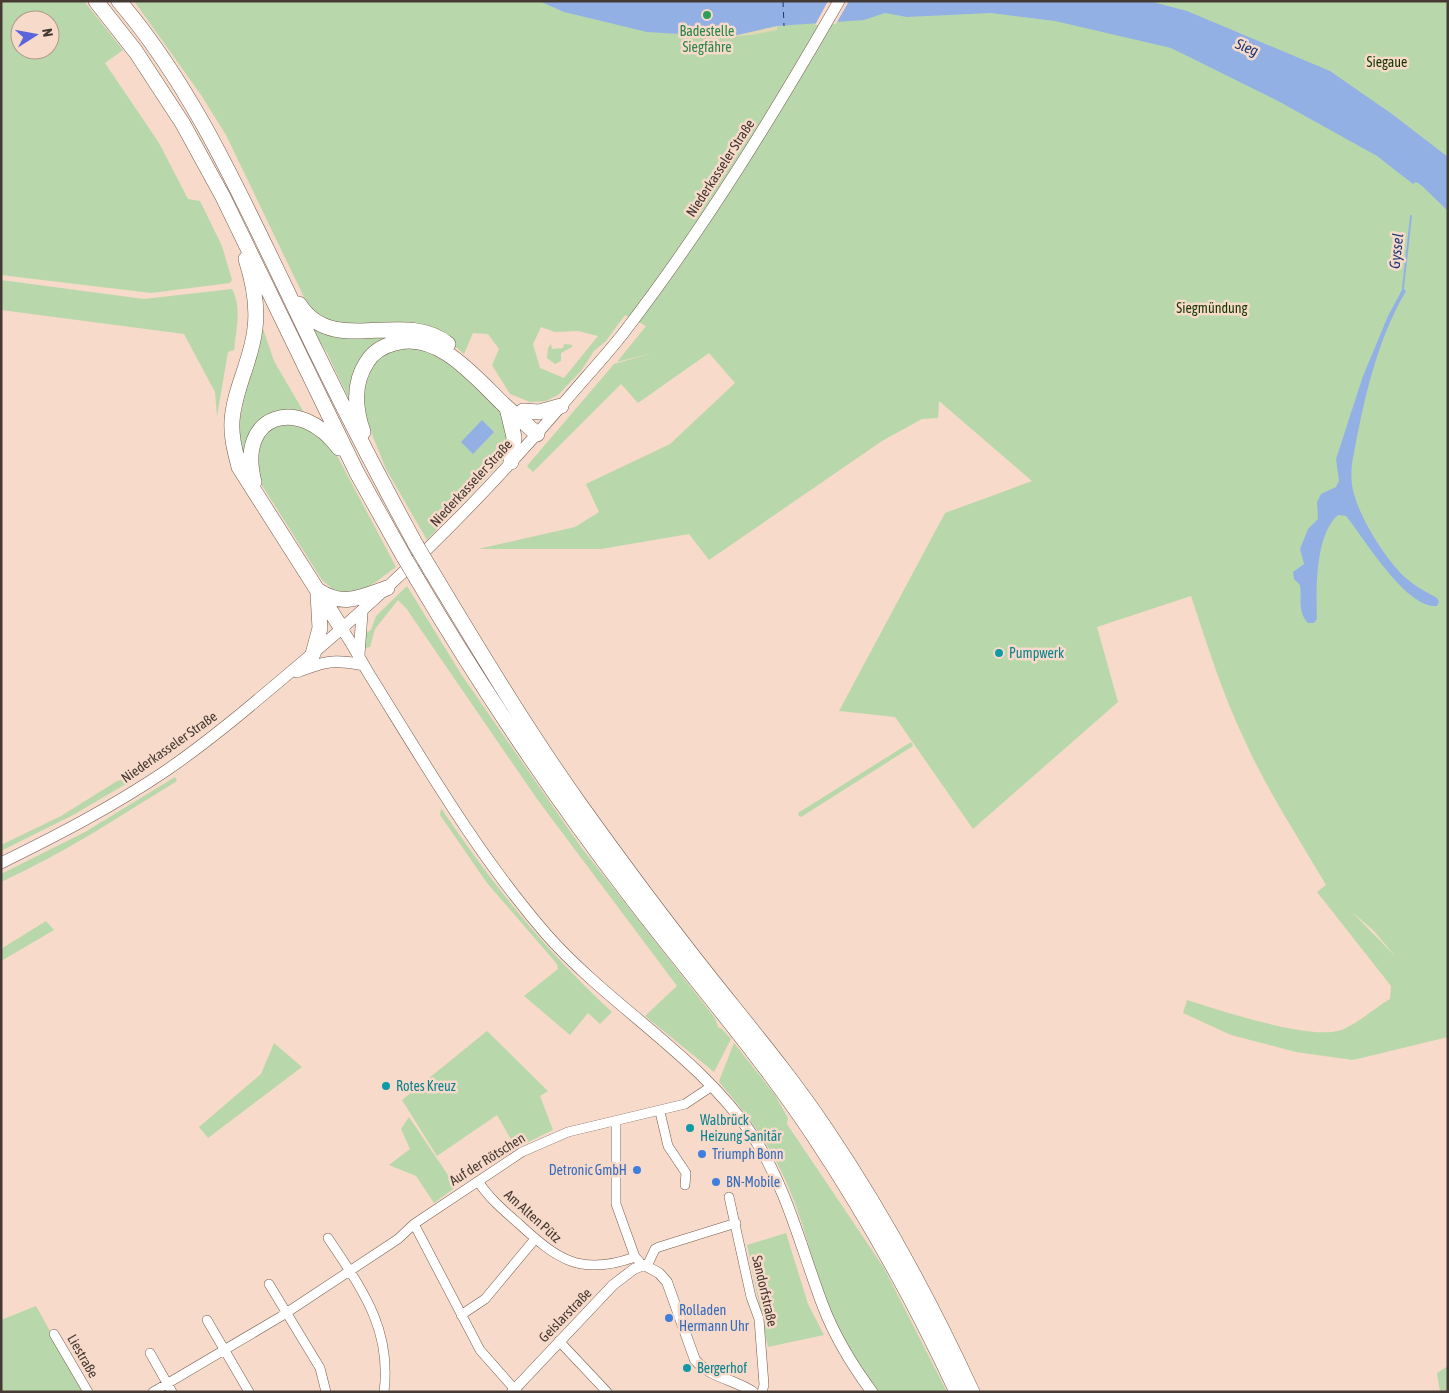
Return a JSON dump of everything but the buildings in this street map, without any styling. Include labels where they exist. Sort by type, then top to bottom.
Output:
[{"type":"highway","points":[[96,1],[136,52],[183,124],[223,197],[358,473],[404,557],[466,663],[527,754],[630,896],[761,1064],[814,1136],[887,1254],[957,1392]]},
{"type":"highway","points":[[118,1],[177,83],[234,181],[383,485],[416,545],[492,671],[580,804],[682,942],[774,1058],[826,1130],[899,1247],[948,1339],[972,1392]]},
{"type":"highway","points":[[223,197],[245,257],[255,305],[256,328],[251,353],[235,404],[232,421],[232,443],[239,467],[342,629]]},
{"type":"highway","points":[[277,271],[303,311],[313,320],[328,328],[344,332],[411,328],[444,341],[523,411],[539,432]]},
{"type":"highway","points":[[383,485],[358,416],[357,394],[360,377],[367,361],[386,345],[410,341],[438,349],[460,363],[506,407],[539,432]]},
{"type":"highway","points":[[523,411],[539,412],[561,406]]},
{"type":"highway","points":[[506,407],[514,437],[511,462]]},
{"type":"highway","points":[[256,491],[250,466],[251,444],[261,428],[283,417],[306,420],[328,434],[358,473]]},
{"type":"highway","points":[[318,590],[328,597],[355,600],[387,588]]},
{"type":"highway","points":[[312,654],[320,628],[318,590]]},
{"type":"main road","name":"Niederkasseler Straße","points":[[1,863],[86,820],[167,770],[219,732],[362,612],[438,539],[539,432],[628,327],[703,223],[795,79],[839,1]]},
{"type":"main road","points":[[361,661],[362,612]]},
{"type":"main road","points":[[342,629],[466,829],[518,901],[582,972],[712,1086],[752,1136],[772,1168],[788,1204],[831,1323],[857,1372],[872,1392]]},
{"type":"main road","points":[[288,675],[323,662],[338,660],[361,661]]},
{"type":"street","name":"Auf der Rötschen","points":[[153,1392],[169,1388],[288,1312],[398,1239],[414,1224],[522,1152],[546,1140],[685,1104],[712,1086]]},
{"type":"street","points":[[660,1112],[668,1146],[686,1173],[685,1185]]},
{"type":"street","points":[[616,1121],[616,1204],[635,1257],[659,1273],[667,1282],[695,1360],[703,1369],[712,1374],[753,1392]]},
{"type":"street","name":"Am Alten Pütz","points":[[478,1180],[495,1201],[535,1239],[560,1258],[574,1263],[607,1264],[635,1257]]},
{"type":"street","name":"Sandorfstraße","points":[[729,1197],[752,1297],[759,1319],[764,1385],[762,1392]]},
{"type":"street","points":[[646,1266],[655,1249],[659,1247],[736,1222]]},
{"type":"street","points":[[414,1224],[480,1350],[514,1391]]},
{"type":"street","points":[[328,1238],[363,1290],[377,1319],[385,1352],[384,1392]]},
{"type":"street","points":[[461,1315],[485,1299],[535,1239]]},
{"type":"street","name":"Geislarstraße","points":[[514,1391],[613,1285],[634,1269],[646,1266]]},
{"type":"street","points":[[269,1284],[288,1312],[320,1368],[326,1392]]},
{"type":"street","points":[[207,1320],[249,1392]]},
{"type":"street","name":"Liestraße","points":[[54,1334],[88,1392]]},
{"type":"street","points":[[559,1341],[607,1392]]},
{"type":"street","points":[[150,1353],[169,1388]]},
{"type":"green space","points":[[1,1],[84,1],[123,50],[105,63],[159,143],[188,199],[200,201],[222,246],[232,280],[230,283],[151,293],[1,275]]},
{"type":"green space","name":"Siegmündung","points":[[134,1],[1003,1],[1126,18],[1448,192],[1448,1037],[1353,1060],[1296,1052],[1231,1035],[1183,1013],[1187,1000],[1265,1023],[1288,1028],[1327,1032],[1347,1028],[1390,999],[1391,986],[1317,892],[1326,885],[1273,795],[1236,722],[1191,596],[1097,627],[1118,702],[973,829],[895,717],[839,711],[945,513],[1032,481],[939,401],[938,418],[922,419],[882,441],[709,560],[689,534],[601,549],[478,549],[575,527],[599,512],[586,484],[670,444],[735,383],[709,353],[638,403],[621,384],[533,472],[527,466],[614,364],[653,353],[617,362],[646,326],[625,315],[606,341],[594,351],[581,371],[558,395],[546,401],[530,402],[510,394],[492,365],[499,349],[488,334],[473,333],[464,354],[450,342],[325,321],[312,311],[303,295],[226,135],[201,95]],"holes":[[[541,327],[555,332],[578,331],[598,336],[564,378],[540,368],[533,344]],[[1352,912],[1373,930],[1396,957]]]},
{"type":"green space","name":"Siegaue","points":[[1030,1],[1448,1],[1448,184],[1313,88]]},
{"type":"green space","points":[[1,280],[144,299],[232,289],[237,303],[237,327],[234,350],[228,352],[217,416],[215,392],[184,334],[1,310]]},
{"type":"green space","points":[[261,323],[274,361],[306,416],[280,415],[245,461],[239,442],[239,423]]},
{"type":"green space","points":[[311,328],[394,334],[379,344],[351,403],[327,353]]},
{"type":"green space","points":[[413,344],[446,359],[492,400],[505,416],[509,426],[507,456],[427,540],[386,469],[367,422],[362,399],[368,367],[383,353]]},
{"type":"green space","points":[[551,344],[552,349],[563,348],[564,344],[572,345],[572,347],[561,353],[561,361],[555,364],[547,358],[548,348]]},
{"type":"green space","points":[[294,422],[314,431],[334,450],[396,567],[369,586],[354,593],[346,594],[339,592],[322,580],[258,479],[255,454],[259,441],[272,426]]},
{"type":"green space","points":[[407,586],[461,674],[581,847],[715,1018],[718,1027],[731,1039],[714,1072],[645,1016],[677,986],[537,799],[406,608],[398,600],[375,629],[370,647],[365,648],[362,636],[371,630],[376,616]]},
{"type":"green space","points":[[911,742],[913,746],[801,817],[799,816],[798,813]]},
{"type":"green space","points":[[139,776],[75,814],[1,851],[1,845],[61,816],[117,781]]},
{"type":"green space","points":[[175,777],[177,781],[91,834],[1,882],[1,874],[85,832]]},
{"type":"green space","points":[[441,808],[520,915],[564,965],[612,1012],[600,1024],[588,1013],[570,1035],[524,996],[558,969],[557,964],[487,883],[440,815]]},
{"type":"green space","points":[[46,921],[54,930],[1,961],[1,949]]},
{"type":"green space","points":[[487,1031],[548,1091],[540,1096],[553,1130],[516,1148],[497,1115],[437,1156],[402,1100]]},
{"type":"green space","points":[[274,1043],[302,1067],[208,1138],[199,1127],[261,1074]]},
{"type":"green space","points":[[734,1043],[775,1095],[788,1118],[787,1124],[884,1268],[947,1392],[879,1392],[851,1351],[829,1307],[794,1201],[779,1167],[760,1134],[719,1081]]},
{"type":"green space","points":[[409,1117],[456,1187],[434,1203],[416,1176],[389,1165],[410,1149],[401,1129]]},
{"type":"green space","points":[[786,1233],[808,1304],[824,1335],[768,1347],[747,1245]]},
{"type":"green space","points":[[36,1306],[84,1392],[1,1392],[1,1320]]},
{"type":"green space","points":[[1448,1366],[1448,1392],[1440,1392],[1437,1373]]},
{"type":"sand","points":[[777,26],[777,30],[728,37]]},
{"type":"water","name":"Sieg","points":[[539,1],[1149,1],[1187,11],[1330,71],[1392,114],[1448,157],[1448,211],[1421,185],[1416,182],[1413,184],[1377,156],[1278,101],[1171,48],[1055,21],[991,13],[907,17],[885,13],[864,20],[777,26],[728,37],[647,32],[564,12]]},
{"type":"water","name":"Gyssel","points":[[1403,288],[1406,291],[1395,311],[1378,353],[1361,419],[1351,475],[1354,494],[1362,516],[1383,551],[1399,572],[1418,587],[1437,598],[1439,602],[1437,606],[1425,604],[1399,585],[1346,516],[1338,515],[1330,524],[1321,549],[1317,579],[1317,619],[1314,623],[1308,623],[1302,614],[1300,585],[1294,579],[1293,572],[1304,564],[1300,549],[1308,529],[1318,519],[1317,502],[1321,494],[1336,487],[1339,481],[1336,459],[1363,376],[1388,316]]},
{"type":"water","points":[[482,420],[494,432],[473,454],[461,442]]},
{"type":"pier","points":[[828,1],[849,1],[836,24],[815,25]]},
{"type":"waterway","name":"Gyssel","points":[[1403,288],[1411,216]]},
{"type":"ferry route","points":[[783,1],[784,26]]},
{"type":"place","name":"Badestelle Siegfähre","points":[[707,15]]},
{"type":"place","name":"Pumpwerk","points":[[999,653]]},
{"type":"place","name":"Rotes Kreuz","points":[[386,1086]]},
{"type":"place","name":"Walbrück Heizung Sanitär","points":[[690,1128]]},
{"type":"place","name":"Triumph Bonn","points":[[702,1154]]},
{"type":"place","name":"Detronic GmbH","points":[[637,1170]]},
{"type":"place","name":"BN-Mobile","points":[[716,1182]]},
{"type":"place","name":"Rolladen Hermann Uhr","points":[[669,1318]]},
{"type":"place","name":"Bergerhof","points":[[687,1368]]}]
